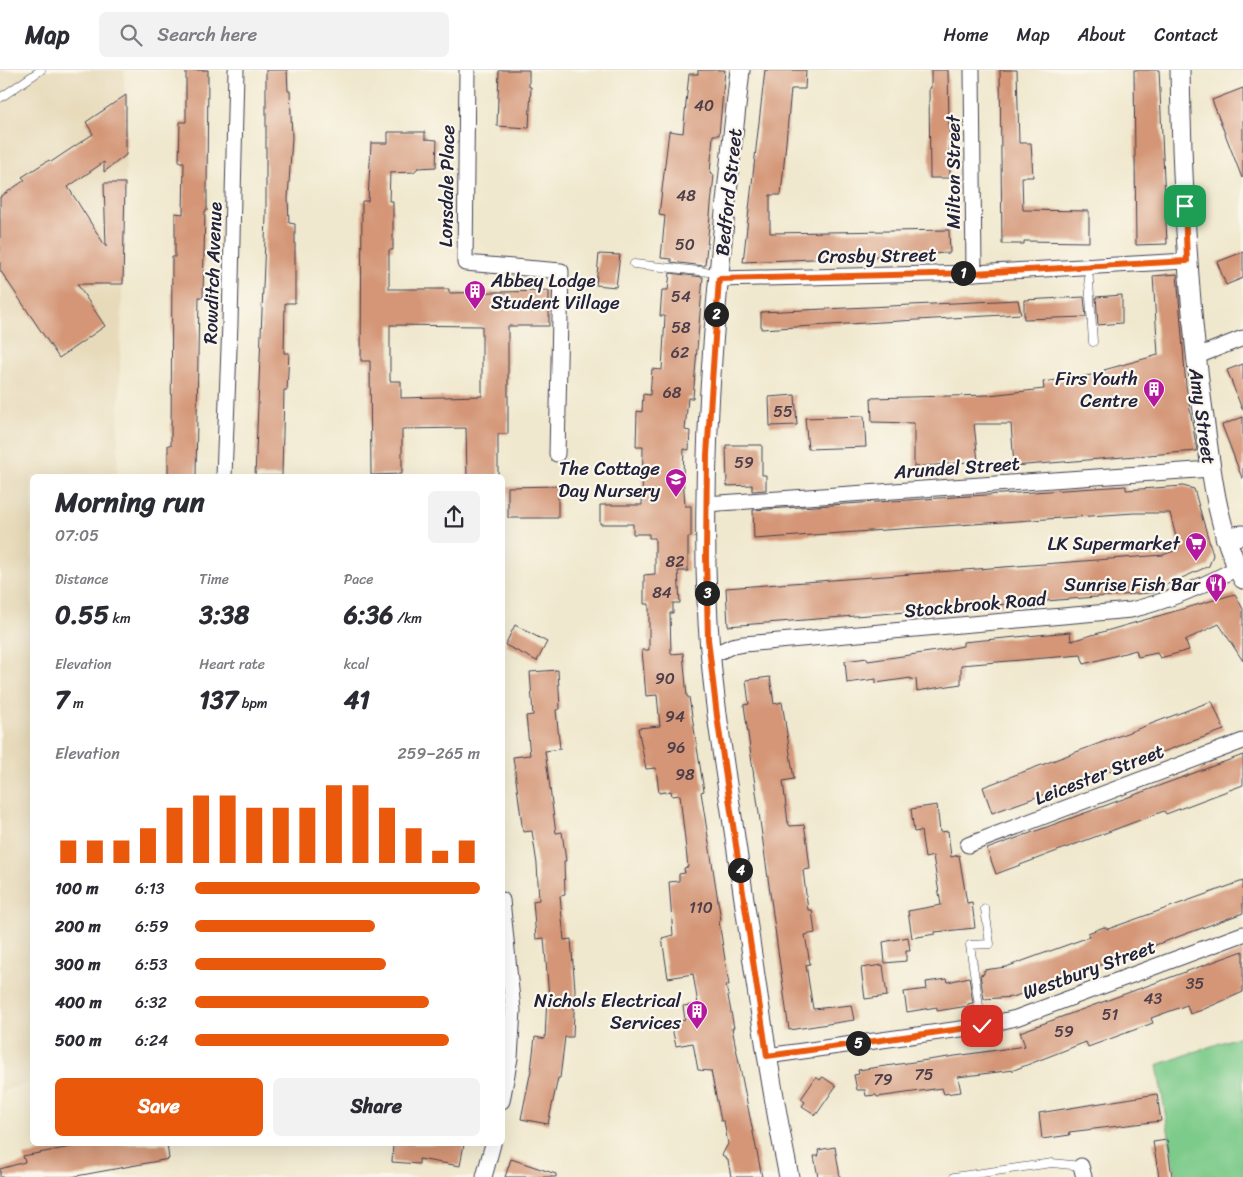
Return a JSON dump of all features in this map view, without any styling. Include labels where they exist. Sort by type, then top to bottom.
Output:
[{"type":"street","name":"Rowditch Avenue","points":[[224,474],[236,70]]},
{"type":"street","name":"Lonsdale Place","points":[[467,70],[465,263],[561,270],[557,454]]},
{"type":"street","name":"Bedford Street","points":[[740,70],[719,276],[709,410],[706,504],[707,598],[710,656],[767,1056],[789,1177]]},
{"type":"street","name":"Milton Street","points":[[972,70],[974,273]]},
{"type":"street","name":"Amy Street","points":[[1180,70],[1187,261],[1195,357],[1211,469],[1234,536],[1240,573]]},
{"type":"street","name":"Crosby Street","points":[[719,276],[974,273],[1187,261]]},
{"type":"street","points":[[1195,357],[1243,338]]},
{"type":"street","name":"Arundel Street","points":[[706,504],[1211,469]]},
{"type":"street","name":"Stockbrook Road","points":[[710,656],[732,646],[744,644],[1131,610],[1159,604],[1240,573]]},
{"type":"street","name":"Leicester Street","points":[[968,845],[1243,741]]},
{"type":"street","points":[[505,930],[513,1010],[510,1058],[505,1085]]},
{"type":"street","name":"Westbury Street","points":[[767,1056],[982,1026],[1016,1018],[1243,934]]},
{"type":"street","points":[[484,1177],[492,1146]]},
{"type":"lane","points":[[0,98],[41,70]]},
{"type":"lane","points":[[634,264],[719,276]]},
{"type":"lane","points":[[1088,266],[1093,342]]},
{"type":"lane","points":[[982,1026],[970,946],[990,944],[985,909]]},
{"type":"lane","points":[[954,1177],[1052,1163],[1082,1172]]},
{"type":"shaded area","points":[[0,70],[124,70],[126,155],[117,474],[30,474],[30,1083],[0,1092]]},
{"type":"green space","points":[[1243,1035],[1243,1177],[1176,1177],[1157,1065]]},
{"type":"building","points":[[186,70],[208,70],[207,211],[205,211],[203,297],[199,297],[196,474],[168,474],[168,445],[171,445],[172,257],[175,257],[175,213],[183,214],[184,162],[179,162],[180,122],[186,122]]},
{"type":"building","points":[[266,70],[287,70],[292,138],[288,198],[289,223],[295,224],[295,303],[285,303],[284,353],[289,353],[287,390],[284,390],[282,474],[255,474],[266,217]]},
{"type":"building","points":[[499,70],[529,70],[529,87],[531,87],[529,128],[497,126]]},
{"type":"building","points":[[698,70],[725,70],[719,135],[713,135],[710,174],[714,175],[705,266],[671,262],[671,259],[661,258],[665,216],[659,215],[669,131],[683,133],[689,74],[698,74]]},
{"type":"building","points":[[765,70],[806,70],[805,89],[791,89],[781,195],[770,195],[770,233],[949,230],[950,253],[743,262]]},
{"type":"building","points":[[931,70],[948,70],[950,178],[930,178],[929,88],[931,88]]},
{"type":"building","points":[[1000,70],[1017,70],[1019,143],[1031,143],[1033,177],[1022,177],[1023,210],[1089,211],[1089,242],[1024,241],[1024,244],[1002,244]]},
{"type":"building","points":[[1134,70],[1159,70],[1167,244],[1136,245]]},
{"type":"building","points":[[1243,88],[1243,177],[1242,178],[1212,100]]},
{"type":"building","points":[[126,95],[126,155],[104,172],[104,162],[68,187],[106,247],[104,183],[125,183],[123,284],[77,284],[105,326],[59,358],[0,270],[0,197],[25,180],[22,177],[49,160],[51,162],[93,134],[86,122]]},
{"type":"building","points":[[388,132],[425,132],[425,139],[437,140],[436,167],[418,168],[414,172],[390,173],[389,201],[393,201],[393,250],[389,250],[389,289],[449,289],[449,293],[549,291],[549,326],[508,326],[508,434],[498,434],[498,474],[467,474],[466,428],[402,429],[402,474],[371,474],[370,361],[361,361],[362,201],[368,201],[371,143],[388,143]],"holes":[[[390,325],[482,326],[482,396],[401,398],[401,381],[390,381]]]},
{"type":"building","points":[[1243,252],[1243,278],[1226,285],[1217,262]]},
{"type":"building","points":[[599,254],[620,255],[616,287],[596,285]]},
{"type":"building","points":[[670,273],[703,277],[693,398],[688,398],[685,430],[690,431],[689,450],[684,449],[685,506],[691,506],[691,537],[688,537],[688,571],[678,571],[680,603],[673,603],[673,613],[670,613],[671,654],[683,653],[687,697],[689,697],[704,791],[701,792],[721,920],[719,921],[729,985],[726,985],[734,1028],[732,1028],[762,1177],[731,1177],[728,1160],[722,1155],[728,1144],[724,1121],[721,1121],[711,1071],[698,1070],[693,1043],[676,1046],[675,1042],[671,1023],[685,1020],[683,1006],[698,1004],[693,974],[668,978],[662,938],[673,935],[669,882],[679,881],[679,874],[685,873],[684,868],[688,867],[680,795],[672,796],[671,791],[659,793],[656,768],[646,769],[638,728],[660,726],[657,695],[646,696],[642,650],[649,650],[649,604],[644,604],[644,575],[655,574],[655,538],[649,538],[649,534],[633,534],[633,524],[600,524],[600,505],[642,505],[643,447],[636,447],[637,411],[642,412],[643,394],[650,395],[652,369],[662,370],[665,316],[660,316],[662,290],[668,290]]},
{"type":"building","points":[[1177,274],[1186,386],[1197,451],[1014,466],[1011,424],[974,424],[978,461],[914,467],[914,423],[872,422],[871,398],[989,395],[1044,389],[1043,382],[1105,373],[1104,370],[1158,355],[1153,276]]},
{"type":"building","points":[[1122,295],[1122,323],[1098,325],[1096,297]]},
{"type":"building","points":[[1084,297],[1086,317],[1024,319],[1024,300]]},
{"type":"building","points":[[1018,300],[1021,314],[761,329],[761,312]]},
{"type":"building","points":[[1243,364],[1243,409],[1242,409],[1227,370]]},
{"type":"building","points":[[795,395],[797,425],[770,426],[769,397]]},
{"type":"building","points":[[864,416],[866,447],[808,449],[805,418]]},
{"type":"building","points":[[1243,417],[1243,478],[1242,478],[1222,425]]},
{"type":"building","points":[[726,445],[762,445],[762,475],[766,475],[766,490],[752,491],[752,485],[727,486]]},
{"type":"building","points":[[558,486],[558,518],[508,518],[508,487]]},
{"type":"building","points":[[1126,486],[1126,490],[1183,486],[1194,489],[1213,555],[1209,566],[1159,588],[1160,592],[728,626],[726,588],[1163,555],[1179,549],[1170,513],[1134,513],[754,539],[753,510]]},
{"type":"building","points":[[1235,594],[1243,609],[1243,661],[1219,624],[1185,640],[1189,650],[1160,658],[1157,653],[1138,657],[1136,650],[1084,664],[1081,655],[961,665],[961,684],[917,691],[916,679],[911,680],[911,678],[876,683],[876,679],[847,683],[845,661],[867,658],[868,661],[937,651],[963,646],[963,642],[1070,632],[1071,641]]},
{"type":"building","points":[[515,625],[547,642],[537,661],[505,645]]},
{"type":"building","points":[[558,670],[560,709],[556,710],[560,749],[545,751],[556,833],[562,832],[566,861],[564,861],[565,895],[560,896],[564,940],[571,939],[575,989],[573,1037],[565,1037],[560,1078],[558,1078],[548,1124],[521,1119],[531,1070],[535,1037],[545,1039],[547,996],[549,997],[544,938],[536,939],[533,901],[539,900],[537,864],[532,831],[523,832],[513,757],[530,755],[526,716],[533,715],[530,672]]},
{"type":"building","points":[[770,677],[774,704],[782,702],[794,779],[783,781],[788,823],[790,826],[804,825],[807,842],[810,869],[803,870],[808,910],[812,910],[815,933],[805,935],[810,964],[806,965],[813,1009],[851,1005],[854,1020],[789,1030],[744,705],[749,704],[746,680]]},
{"type":"building","points":[[1212,701],[1224,730],[992,813],[983,787]]},
{"type":"building","points":[[1243,755],[1243,785],[1166,814],[1164,811],[996,874],[987,849]]},
{"type":"building","points":[[937,805],[940,832],[948,831],[951,857],[959,855],[967,903],[972,902],[975,928],[935,932],[935,934],[912,938],[908,911],[941,905],[933,856],[925,858],[921,831],[914,832],[911,809]]},
{"type":"building","points":[[1243,881],[1243,913],[1013,997],[984,999],[980,975],[984,974],[984,970],[1006,967],[1089,937],[1088,933],[1104,927],[1108,929]]},
{"type":"building","points":[[908,937],[910,951],[906,951],[906,961],[885,963],[883,942]]},
{"type":"building","points":[[1243,951],[1243,992],[1202,1010],[1190,1014],[1187,1005],[1151,1018],[1153,1023],[1088,1047],[1086,1042],[1014,1070],[958,1077],[961,1092],[944,1094],[942,1088],[877,1097],[876,1095],[866,1096],[865,1090],[857,1090],[854,1075],[859,1074],[858,1070],[1025,1046],[1020,1032]]},
{"type":"building","points":[[883,965],[887,996],[865,999],[861,968]]},
{"type":"building","points":[[969,977],[973,1003],[968,1004],[968,1006],[937,1011],[937,1007],[907,1012],[904,992],[927,989],[926,982],[947,979],[948,982]]},
{"type":"building","points":[[816,1077],[820,1080],[823,1077],[836,1086],[816,1115],[802,1106],[805,1102],[801,1099]]},
{"type":"building","points":[[1157,1094],[1161,1121],[1069,1132],[1070,1135],[1042,1139],[1039,1113]]},
{"type":"building","points":[[1167,1140],[1172,1177],[1159,1177],[1153,1142]]},
{"type":"building","points":[[76,1146],[167,1146],[169,1159],[71,1177],[0,1177],[0,1169],[25,1162],[23,1156]]},
{"type":"building","points":[[393,1146],[464,1146],[460,1166],[419,1159],[419,1164],[392,1162]]},
{"type":"building","points":[[835,1147],[840,1177],[818,1177],[814,1156],[819,1156],[818,1150]]},
{"type":"building","points":[[511,1159],[556,1174],[556,1177],[505,1177]]},
{"type":"place","name":"Abbey Lodge Student Village","points":[[475,310]]},
{"type":"place","name":"Firs Youth Centre","points":[[1154,408]]},
{"type":"place","name":"The Cottage Day Nursery","points":[[676,498]]},
{"type":"place","name":"LK Supermarket","points":[[1196,562]]},
{"type":"place","name":"Sunrise Fish Bar","points":[[1216,603]]},
{"type":"place","name":"Nichols Electrical Services","points":[[697,1030]]},
{"type":"route","points":[[982,1026],[767,1056],[717,716],[708,639],[706,557],[707,455],[719,279],[974,273],[1187,261],[1185,206]]}]
